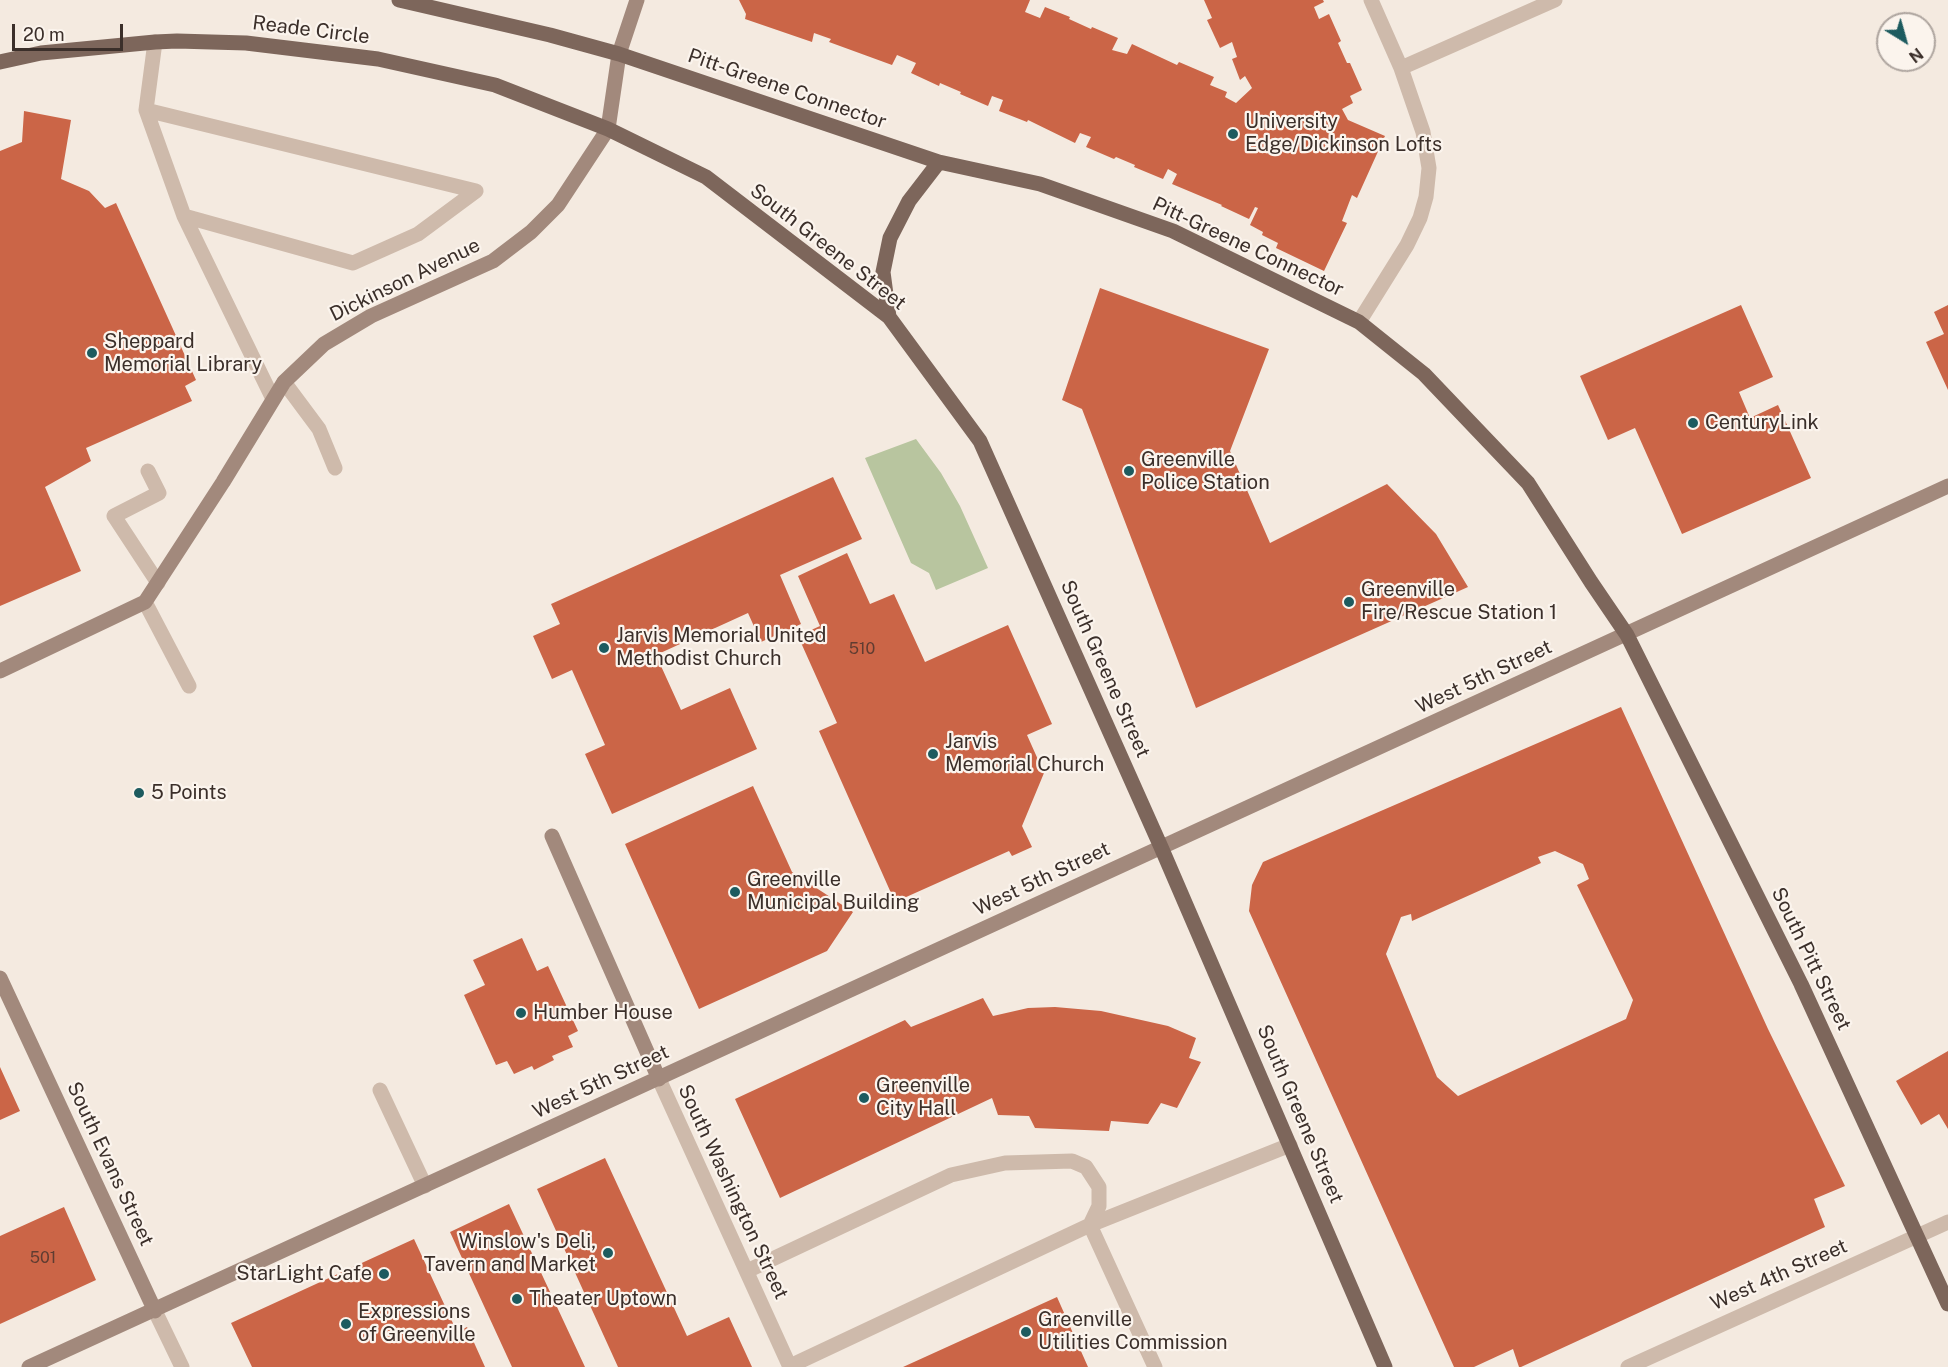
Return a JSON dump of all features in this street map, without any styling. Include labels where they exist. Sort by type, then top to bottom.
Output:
[{"type":"main road","points":[[399,0],[550,35],[619,54]]},
{"type":"main road","name":"Dickinson Avenue","points":[[145,602],[223,482],[284,382],[324,344],[371,316],[493,261],[531,232],[558,205],[608,129],[619,54],[637,0]]},
{"type":"main road","name":"Reade Circle","points":[[0,62],[41,52],[155,42],[246,43],[378,59],[495,85],[608,129]]},
{"type":"main road","name":"Pitt-Greene Connector","points":[[619,54],[939,162],[1040,184],[1173,231],[1359,322],[1424,374],[1528,483],[1627,635]]},
{"type":"main road","name":"South Greene Street","points":[[608,129],[706,177],[889,317],[980,441],[1161,847],[1386,1367]]},
{"type":"main road","points":[[889,317],[883,272],[890,238],[909,201],[939,162]]},
{"type":"main road","name":"West 5th Street","points":[[29,1367],[1948,486]]},
{"type":"main road","points":[[0,671],[145,602]]},
{"type":"main road","name":"South Pitt Street","points":[[1627,635],[1801,984],[1948,1304]]},
{"type":"main road","name":"South Washington Street","points":[[552,836],[659,1079]]},
{"type":"main road","name":"South Evans Street","points":[[0,978],[155,1311]]},
{"type":"street","points":[[1359,322],[1407,245],[1420,219],[1426,197],[1429,168],[1423,132],[1401,68],[1371,0]]},
{"type":"street","points":[[1401,68],[1555,0]]},
{"type":"street","points":[[155,42],[146,110],[184,216],[273,399]]},
{"type":"street","points":[[146,110],[476,191],[418,234],[353,263],[184,216]]},
{"type":"street","points":[[284,382],[319,429],[335,468]]},
{"type":"street","points":[[148,471],[159,493],[114,516],[158,583]]},
{"type":"street","points":[[145,602],[189,686]]},
{"type":"street","name":"South Washington Street","points":[[659,1079],[790,1367]]},
{"type":"street","points":[[380,1090],[425,1186]]},
{"type":"street","points":[[790,1367],[1090,1225],[1290,1145]]},
{"type":"street","points":[[747,1271],[951,1175],[1005,1163],[1072,1161],[1086,1167],[1099,1187],[1099,1206],[1090,1225],[1155,1367]]},
{"type":"street","name":"West 4th Street","points":[[1628,1367],[1948,1222]]},
{"type":"street","name":"South Evans Street","points":[[155,1311],[182,1367]]},
{"type":"green space","points":[[916,439],[941,473],[960,506],[988,568],[936,590],[929,573],[911,563],[865,458]]},
{"type":"building","name":"University Edge/Dickinson Lofts","points":[[739,0],[1030,0],[1025,12],[1040,18],[1045,7],[1091,29],[1092,27],[1118,38],[1112,50],[1127,54],[1132,44],[1177,65],[1179,62],[1214,77],[1210,85],[1227,92],[1225,97],[1236,103],[1252,88],[1245,76],[1240,80],[1232,59],[1237,57],[1232,42],[1220,48],[1207,20],[1212,18],[1204,0],[1323,0],[1324,2],[1314,7],[1319,19],[1329,14],[1341,41],[1338,43],[1362,90],[1350,96],[1353,103],[1342,109],[1348,120],[1385,136],[1357,198],[1352,195],[1342,221],[1347,223],[1324,271],[1276,248],[1278,243],[1262,235],[1263,232],[1250,225],[1258,208],[1255,207],[1249,219],[1172,184],[1177,174],[1168,169],[1163,179],[1116,157],[1114,159],[1086,147],[1091,137],[1080,133],[1075,143],[1028,120],[1027,122],[999,111],[1003,100],[992,96],[988,106],[940,83],[939,86],[911,73],[916,63],[897,55],[892,65],[829,42],[831,39],[814,33],[812,42],[745,19],[746,14]]},
{"type":"building","name":"Sheppard Memorial Library","points":[[24,111],[71,120],[61,179],[89,191],[105,208],[116,203],[196,380],[185,386],[192,401],[86,448],[91,461],[45,487],[81,571],[0,606],[0,151],[22,142]]},
{"type":"building","points":[[1100,288],[1269,349],[1230,451],[1270,543],[1387,484],[1436,534],[1468,587],[1196,708],[1082,409],[1062,400]]},
{"type":"building","name":"CenturyLink","points":[[1741,305],[1773,377],[1739,392],[1750,418],[1778,405],[1811,478],[1682,534],[1635,428],[1608,440],[1580,376]]},
{"type":"building","points":[[1948,305],[1948,390],[1926,342],[1944,334],[1934,312]]},
{"type":"building","name":"Jarvis Memorial United Methodist Church","points":[[833,477],[862,539],[780,575],[801,624],[761,642],[748,613],[656,655],[681,710],[730,688],[757,749],[612,814],[585,754],[605,745],[572,670],[552,679],[533,636],[560,624],[551,604]]},
{"type":"building","name":"Jarvis Memorial Church","points":[[847,553],[870,604],[894,594],[925,662],[1008,625],[1052,724],[1027,735],[1044,773],[1022,826],[1032,847],[1012,856],[1009,851],[895,902],[819,731],[837,723],[798,636],[820,626],[798,576]]},
{"type":"building","points":[[1621,707],[1768,1029],[1845,1186],[1814,1199],[1825,1227],[1521,1367],[1519,1367],[1513,1349],[1474,1367],[1454,1367],[1249,911],[1252,885],[1263,862]],"holes":[[[1555,851],[1583,864],[1589,879],[1577,885],[1633,1000],[1626,1019],[1458,1096],[1437,1077],[1386,954],[1401,917],[1411,914],[1412,921],[1541,863],[1538,857]]]},
{"type":"building","name":"Greenville Municipal Building","points":[[753,786],[792,872],[853,912],[827,951],[699,1009],[625,844]]},
{"type":"building","name":"Humber House","points":[[522,938],[537,971],[548,966],[578,1031],[568,1036],[573,1047],[552,1056],[554,1060],[534,1070],[532,1066],[514,1074],[507,1061],[496,1065],[464,995],[485,985],[473,960]]},
{"type":"building","name":"Greenville City Hall","points":[[983,998],[993,1016],[1028,1008],[1055,1007],[1101,1011],[1168,1026],[1196,1038],[1189,1058],[1201,1062],[1177,1108],[1161,1103],[1148,1124],[1111,1121],[1109,1131],[1035,1128],[1029,1116],[998,1115],[992,1098],[780,1198],[735,1099],[905,1020],[911,1027]]},
{"type":"building","points":[[1948,1051],[1948,1129],[1939,1114],[1921,1125],[1896,1081]]},
{"type":"building","points":[[0,1067],[20,1111],[0,1120]]},
{"type":"building","name":"Winslow's Deli, Tavern and Market","points":[[605,1158],[687,1336],[729,1317],[752,1367],[618,1367],[537,1189]]},
{"type":"building","name":"Theater Uptown","points":[[509,1204],[585,1367],[512,1367],[450,1232]]},
{"type":"building","points":[[64,1207],[96,1280],[0,1324],[0,1236]]},
{"type":"building","name":"StarLight Cafe","points":[[414,1239],[457,1332],[467,1327],[485,1367],[252,1367],[231,1323]]},
{"type":"building","name":"Greenville Utilities Commission","points":[[1057,1297],[1088,1367],[903,1367]]},
{"type":"place","name":"University Edge/Dickinson Lofts","points":[[1233,134]]},
{"type":"place","name":"Sheppard Memorial Library","points":[[92,353]]},
{"type":"place","name":"CenturyLink","points":[[1693,423]]},
{"type":"place","name":"Greenville Police Station","points":[[1129,471]]},
{"type":"place","name":"Greenville Fire/Rescue Station 1","points":[[1349,602]]},
{"type":"place","name":"Jarvis Memorial United Methodist Church","points":[[604,648]]},
{"type":"place","name":"Jarvis Memorial Church","points":[[933,754]]},
{"type":"place","name":"5 Points","points":[[139,793]]},
{"type":"place","name":"Greenville Municipal Building","points":[[735,892]]},
{"type":"place","name":"Humber House","points":[[521,1013]]},
{"type":"place","name":"Greenville City Hall","points":[[864,1098]]},
{"type":"place","name":"Winslow's Deli, Tavern and Market","points":[[608,1253]]},
{"type":"place","name":"StarLight Cafe","points":[[384,1274]]},
{"type":"place","name":"Theater Uptown","points":[[517,1299]]},
{"type":"place","name":"Expressions of Greenville","points":[[346,1324]]},
{"type":"place","name":"Greenville Utilities Commission","points":[[1026,1332]]}]
